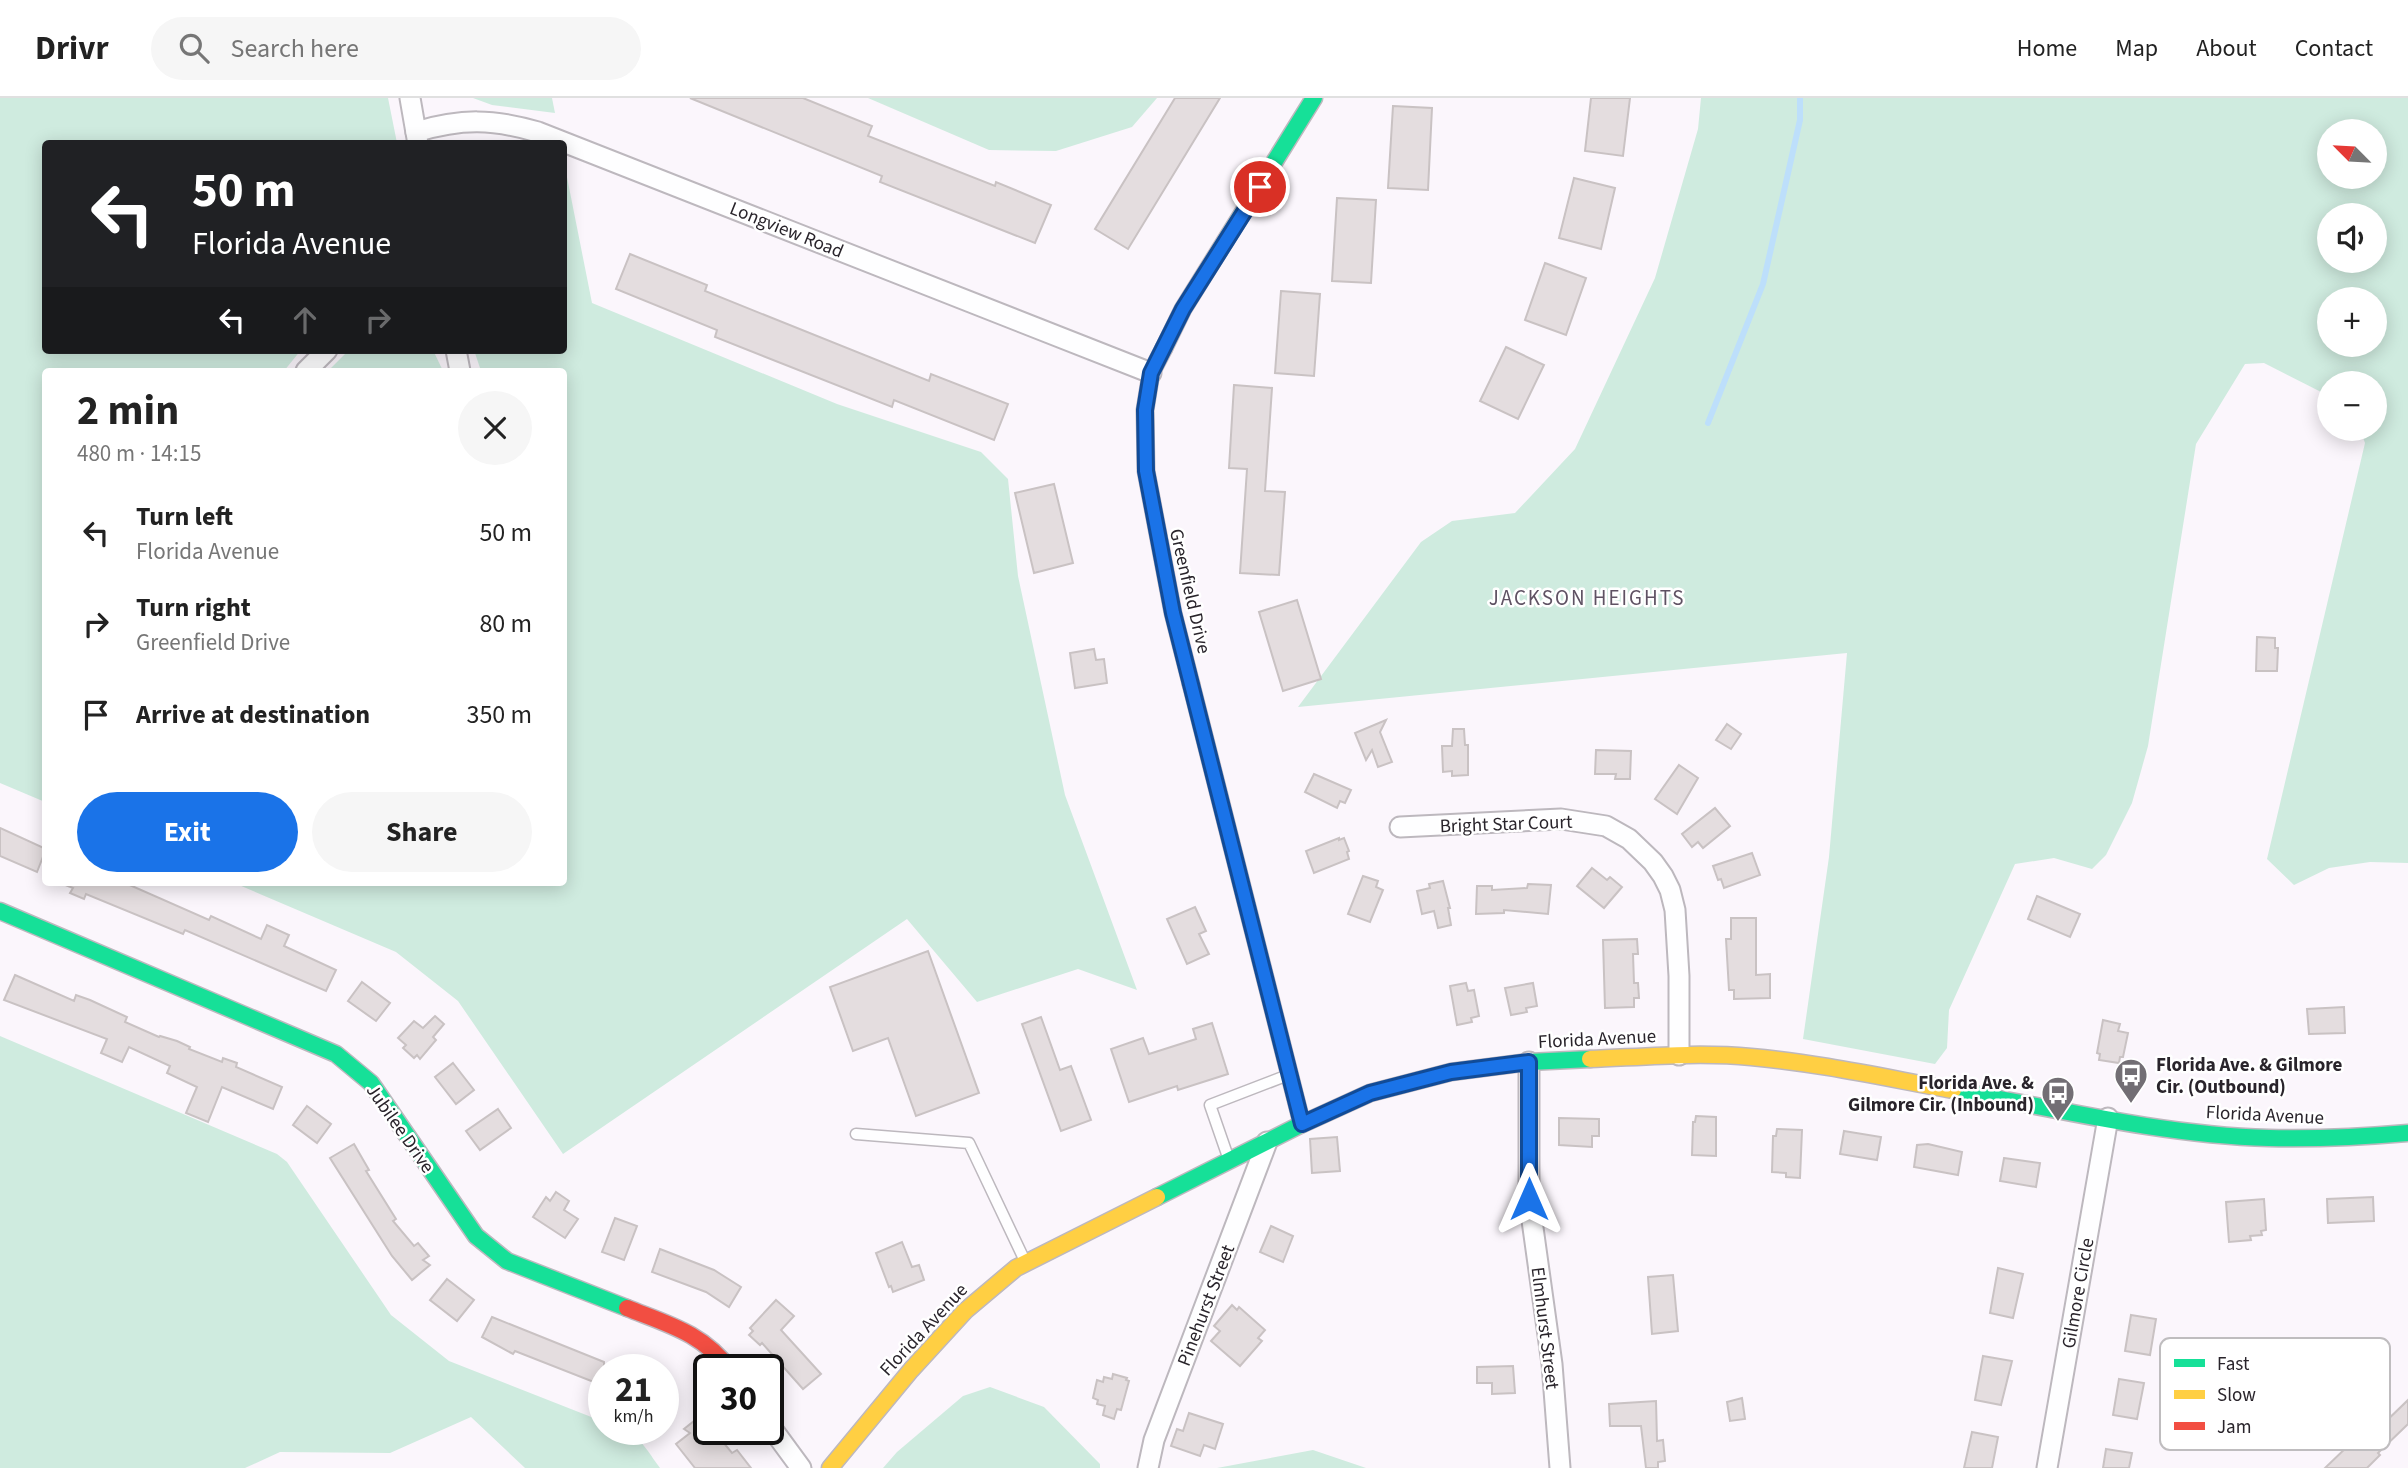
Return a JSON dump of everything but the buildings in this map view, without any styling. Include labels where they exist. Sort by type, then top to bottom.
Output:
[{"type":"street","points":[[410,98],[417,138]]},
{"type":"street","name":"Greenfield Drive","points":[[1302,1124],[1173,613],[1146,471],[1145,410],[1151,373],[1183,309],[1314,98]]},
{"type":"street","name":"Longview Road","points":[[417,138],[460,121],[489,121],[538,132],[558,140]]},
{"type":"street","name":"Longview Road","points":[[567,143],[1151,373]]},
{"type":"street","points":[[309,368],[323,354]]},
{"type":"street","name":"Bright Star Court","points":[[1400,827],[1576,820],[1605,826],[1635,844],[1663,876],[1675,910],[1680,987],[1679,1055]]},
{"type":"street","name":"Jubilee Drive","points":[[0,911],[335,1054],[371,1083],[476,1236],[507,1261],[692,1334],[718,1354]]},
{"type":"street","name":"Florida Avenue","points":[[830,1468],[911,1370],[965,1311],[1016,1268],[1302,1124],[1370,1093],[1451,1072],[1529,1062],[1679,1055],[1750,1057],[1825,1067],[2196,1132],[2268,1138],[2343,1138],[2408,1133]]},
{"type":"street","name":"Elmhurst Street","points":[[1529,1062],[1529,1199],[1552,1364],[1560,1468]]},
{"type":"street","name":"Gilmore Circle","points":[[2047,1468],[2108,1118]]},
{"type":"street","name":"Pinehurst Street","points":[[1148,1468],[1154,1440],[1267,1142]]},
{"type":"street","points":[[784,1445],[801,1468]]},
{"type":"lane","points":[[1230,1161],[1210,1105],[1289,1075]]},
{"type":"lane","points":[[856,1134],[969,1143],[1026,1263]]},
{"type":"green space","points":[[0,98],[388,98],[396,140],[42,140],[42,354],[298,354],[286,368],[42,368],[42,801],[0,783]]},
{"type":"green space","points":[[473,98],[552,98],[555,113],[492,105]]},
{"type":"green space","points":[[868,98],[1157,98],[1132,127],[1056,151],[989,150]]},
{"type":"green space","points":[[1701,98],[2408,98],[2408,863],[2370,862],[2329,868],[2294,885],[2267,859],[2364,441],[2387,441],[2387,371],[2317,371],[2317,390],[2264,363],[2245,364],[2196,444],[2148,746],[2132,803],[2106,855],[2092,869],[2054,858],[2015,864],[1949,1010],[1947,1048],[1935,1064],[1803,1039],[1829,857],[1847,653],[1298,707],[1421,542],[1452,521],[1515,513],[1575,449],[1655,278],[1698,129]]},
{"type":"green space","points":[[567,177],[592,303],[837,404],[981,452],[1008,479],[1018,576],[1065,795],[1137,990],[1078,969],[977,1002],[907,919],[563,1154],[458,1001],[396,952],[241,886],[567,886],[567,368],[480,368],[475,354],[567,354]]},
{"type":"green space","points":[[345,354],[435,354],[442,368],[331,368]]},
{"type":"green space","points":[[0,1036],[277,1154],[287,1162],[391,1315],[449,1361],[588,1416],[588,1445],[643,1445],[660,1468],[525,1468],[471,1417],[390,1453],[280,1452],[245,1468],[0,1468]]},
{"type":"green space","points":[[990,1387],[1044,1407],[1100,1464],[1100,1468],[883,1468],[897,1452],[963,1396]]},
{"type":"green space","points":[[1313,1450],[1366,1468],[1217,1468]]},
{"type":"waterway","points":[[1708,423],[1763,284],[1800,120],[1800,98]]},
{"type":"traffic: fast","points":[[1164,348],[1183,309],[1314,98]]},
{"type":"traffic: fast","points":[[1191,684],[1302,1124]]},
{"type":"traffic: fast","points":[[0,911],[336,1054],[371,1083],[476,1236],[507,1261],[627,1308]]},
{"type":"traffic: fast","points":[[1157,1197],[1370,1093],[1451,1072],[1529,1062],[1590,1059]]},
{"type":"traffic: fast","points":[[1953,1090],[2150,1127],[2229,1136],[2304,1138],[2408,1133]]},
{"type":"traffic: slow","points":[[1164,348],[1151,373],[1145,410],[1146,471],[1173,613],[1191,684]]},
{"type":"traffic: slow","points":[[1590,1059],[1691,1055],[1751,1057],[1827,1067],[1953,1090]]},
{"type":"traffic: slow","points":[[830,1468],[911,1370],[965,1311],[1016,1268],[1157,1197]]},
{"type":"traffic: jam","points":[[627,1308],[683,1331],[716,1354]]},
{"type":"place","name":"Florida Ave. & Gilmore Cir. (Outbound)","points":[[2131,1105]]},
{"type":"place","name":"Florida Ave. & Gilmore Cir. (Inbound)","points":[[2058,1123]]},
{"type":"district","name":"JACKSON HEIGHTS","points":[[1587,598]]},
{"type":"route","points":[[1260,187],[1183,309],[1151,373],[1145,410],[1146,471],[1173,613],[1302,1124],[1370,1093],[1451,1072],[1529,1062],[1529,1199]]}]
